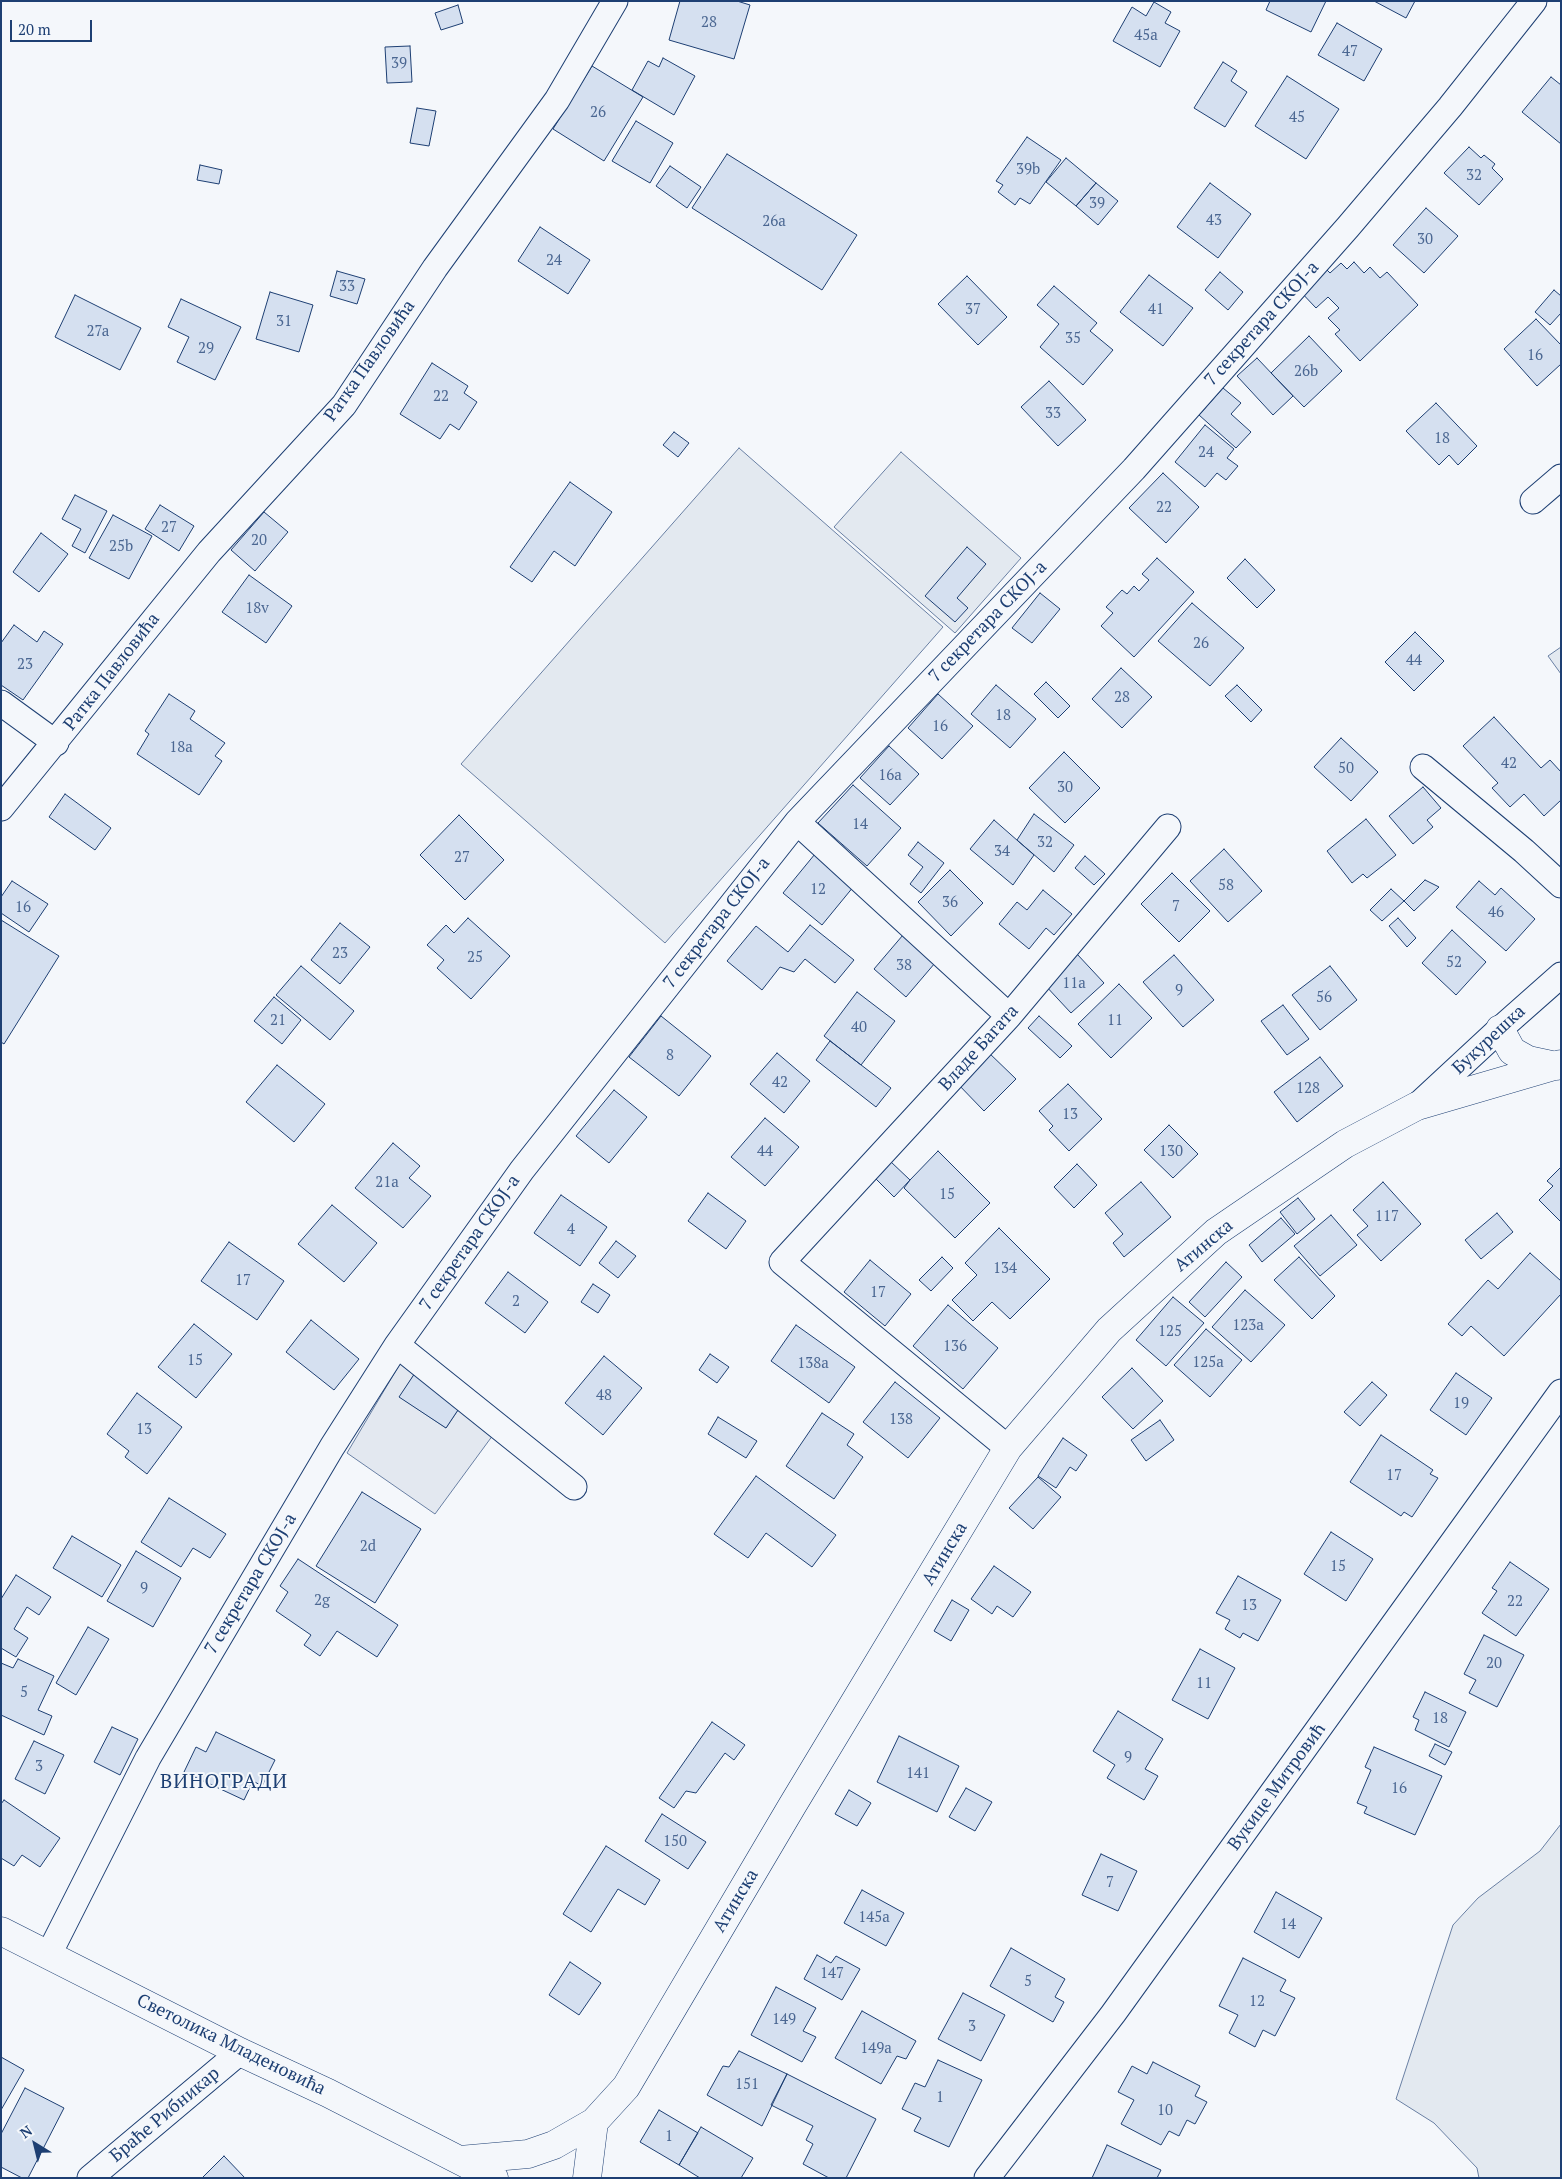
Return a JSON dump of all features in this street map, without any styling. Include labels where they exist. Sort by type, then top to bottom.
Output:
[{"type":"street","name":"Ратка Павловића","points":[[1,808],[56,743],[143,631],[210,552],[344,404],[435,268],[557,100],[615,1]]},
{"type":"street","name":"7 секретара СКОЈ-а","points":[[49,1954],[148,1758],[332,1447],[397,1345],[522,1170],[797,822],[1134,469],[1361,212],[1450,107],[1534,1]]},
{"type":"street","points":[[1533,501],[1561,477]]},
{"type":"street","name":"Ратка Павловића","points":[[1,703],[56,743]]},
{"type":"street","points":[[1423,767],[1561,884]]},
{"type":"street","points":[[797,822],[1009,1016]]},
{"type":"street","name":"Владе Багата","points":[[1008,1448],[782,1262],[1009,1016],[1168,827]]},
{"type":"street","name":"Букурешка","points":[[1417,1106],[1561,975]]},
{"type":"street","points":[[1500,1029],[1512,1051],[1528,1060],[1559,1065]]},
{"type":"street","name":"Атинска","points":[[460,2160],[528,2154],[554,2146],[594,2122],[626,2087],[792,1806],[1008,1448],[1109,1330],[1216,1232],[1346,1144],[1417,1106],[1559,1065]]},
{"type":"street","points":[[397,1345],[574,1486]]},
{"type":"street","name":"Вукице Митровић","points":[[988,2178],[1113,2014],[1561,1392]]},
{"type":"street","name":"Светолика Младеновића","points":[[1,1931],[240,2052],[328,2093],[494,2178]]},
{"type":"street","name":"Браће Рибникар","points":[[90,2178],[240,2052]]},
{"type":"street","points":[[588,2178],[594,2122]]},
{"type":"shaded area","points":[[739,448],[943,627],[665,943],[461,764]]},
{"type":"shaded area","points":[[901,452],[1021,558],[955,633],[834,527]]},
{"type":"shaded area","points":[[1561,647],[1561,674],[1548,656]]},
{"type":"shaded area","points":[[401,1362],[415,1373],[400,1397],[446,1428],[462,1404],[493,1435],[435,1514],[347,1453]]},
{"type":"shaded area","points":[[1561,1824],[1561,2178],[1479,2178],[1477,2168],[1434,2123],[1396,2099],[1453,1925],[1478,1898],[1540,1851]]},
{"type":"building","points":[[680,1],[737,1],[750,5],[734,59],[669,40]]},
{"type":"building","points":[[1270,1],[1326,1],[1311,32],[1266,10]]},
{"type":"building","points":[[1374,1],[1415,1],[1406,18]]},
{"type":"building","points":[[1154,2],[1171,12],[1165,23],[1180,31],[1160,67],[1113,41],[1132,7],[1146,16]]},
{"type":"building","points":[[458,5],[463,23],[441,30],[435,13]]},
{"type":"building","points":[[1337,23],[1382,49],[1364,81],[1318,55]]},
{"type":"building","points":[[410,46],[412,82],[387,83],[385,47]]},
{"type":"building","points":[[663,58],[695,76],[674,115],[632,90],[648,61],[659,67]]},
{"type":"building","points":[[1223,62],[1237,71],[1231,81],[1247,92],[1225,127],[1194,108]]},
{"type":"building","points":[[592,66],[643,97],[604,161],[553,129]]},
{"type":"building","points":[[1287,76],[1339,109],[1306,159],[1255,126]]},
{"type":"building","points":[[1551,77],[1561,85],[1561,144],[1522,112]]},
{"type":"building","points":[[417,108],[436,111],[429,146],[410,143]]},
{"type":"building","points":[[636,121],[673,143],[650,183],[612,161]]},
{"type":"building","points":[[1027,137],[1061,160],[1030,204],[1020,198],[1015,205],[998,192],[1003,185],[996,181]]},
{"type":"building","points":[[1469,147],[1481,158],[1484,155],[1495,164],[1492,168],[1503,179],[1479,205],[1444,173]]},
{"type":"building","points":[[727,154],[857,235],[822,290],[692,208]]},
{"type":"building","points":[[1066,158],[1096,183],[1076,206],[1046,182]]},
{"type":"building","points":[[200,165],[222,170],[219,184],[197,180]]},
{"type":"building","points":[[670,166],[701,187],[687,208],[656,186]]},
{"type":"building","points":[[1096,183],[1118,201],[1098,225],[1076,206]]},
{"type":"building","points":[[1210,183],[1251,214],[1218,258],[1177,227]]},
{"type":"building","points":[[1426,208],[1458,236],[1424,273],[1393,245]]},
{"type":"building","points":[[540,227],[590,260],[568,294],[518,261]]},
{"type":"building","points":[[1354,262],[1364,273],[1370,267],[1380,278],[1387,272],[1418,305],[1360,361],[1335,334],[1340,330],[1328,318],[1339,308],[1328,297],[1316,308],[1298,289],[1323,266],[1330,273],[1341,263],[1347,269]]},
{"type":"building","points":[[337,271],[365,279],[357,304],[330,296]]},
{"type":"building","points":[[1220,272],[1243,292],[1228,310],[1205,290]]},
{"type":"building","points":[[1149,275],[1193,308],[1163,346],[1120,312]]},
{"type":"building","points":[[967,276],[1007,317],[978,345],[938,304]]},
{"type":"building","points":[[1054,286],[1097,323],[1090,331],[1113,350],[1083,385],[1040,347],[1059,324],[1037,305]]},
{"type":"building","points":[[1554,290],[1561,296],[1561,313],[1550,325],[1535,312]]},
{"type":"building","points":[[270,292],[313,305],[299,352],[256,339]]},
{"type":"building","points":[[75,295],[141,328],[120,370],[55,337]]},
{"type":"building","points":[[181,299],[241,327],[215,380],[177,362],[189,337],[168,327]]},
{"type":"building","points":[[1536,319],[1561,345],[1561,364],[1537,386],[1504,349]]},
{"type":"building","points":[[1309,336],[1342,371],[1304,407],[1271,373]]},
{"type":"building","points":[[1257,358],[1293,396],[1273,415],[1237,376]]},
{"type":"building","points":[[432,363],[468,386],[464,393],[477,402],[459,430],[450,424],[440,439],[400,414]]},
{"type":"building","points":[[1049,381],[1086,420],[1058,446],[1021,407]]},
{"type":"building","points":[[1223,388],[1241,403],[1231,414],[1251,432],[1236,448],[1199,415]]},
{"type":"building","points":[[1436,403],[1477,446],[1458,465],[1449,455],[1439,465],[1406,431]]},
{"type":"building","points":[[1205,425],[1234,449],[1227,458],[1238,466],[1226,480],[1217,473],[1205,487],[1175,462]]},
{"type":"building","points":[[674,432],[689,443],[678,457],[663,445]]},
{"type":"building","points":[[1163,473],[1199,507],[1166,543],[1129,508]]},
{"type":"building","points":[[570,482],[612,512],[575,566],[554,551],[532,582],[510,567]]},
{"type":"building","points":[[75,495],[107,511],[85,553],[72,546],[81,529],[62,519]]},
{"type":"building","points":[[160,505],[194,526],[179,551],[145,529]]},
{"type":"building","points":[[264,512],[288,532],[255,571],[231,550]]},
{"type":"building","points":[[113,515],[152,536],[129,579],[89,558]]},
{"type":"building","points":[[41,533],[68,554],[39,592],[13,572]]},
{"type":"building","points":[[967,547],[986,564],[957,598],[968,608],[955,622],[925,596]]},
{"type":"building","points":[[1157,558],[1194,592],[1134,657],[1101,626],[1113,613],[1106,607],[1122,590],[1127,594],[1134,586],[1139,591],[1149,580],[1142,574]]},
{"type":"building","points":[[1245,559],[1275,590],[1257,608],[1227,578]]},
{"type":"building","points":[[249,575],[292,606],[266,643],[222,612]]},
{"type":"building","points":[[1040,593],[1060,609],[1032,643],[1012,628]]},
{"type":"building","points":[[1192,603],[1244,648],[1210,686],[1158,641]]},
{"type":"building","points":[[14,625],[37,642],[44,631],[63,644],[23,700],[1,685],[1,643]]},
{"type":"building","points":[[1415,632],[1444,661],[1414,691],[1385,662]]},
{"type":"building","points":[[1121,668],[1152,697],[1122,728],[1092,699]]},
{"type":"building","points":[[1046,682],[1070,706],[1058,718],[1034,694]]},
{"type":"building","points":[[996,685],[1036,719],[1010,748],[971,714]]},
{"type":"building","points":[[1237,685],[1262,710],[1251,722],[1225,696]]},
{"type":"building","points":[[169,694],[195,711],[190,719],[225,743],[215,756],[222,761],[199,795],[137,754],[149,734],[145,731]]},
{"type":"building","points":[[938,694],[973,726],[942,759],[908,728]]},
{"type":"building","points":[[1494,717],[1541,768],[1550,760],[1561,772],[1561,800],[1544,816],[1524,794],[1510,807],[1492,788],[1498,783],[1463,746]]},
{"type":"building","points":[[1341,738],[1378,772],[1351,801],[1314,767]]},
{"type":"building","points":[[889,746],[919,774],[890,805],[860,778]]},
{"type":"building","points":[[1064,752],[1100,788],[1065,823],[1029,788]]},
{"type":"building","points":[[853,785],[901,828],[867,866],[818,823]]},
{"type":"building","points":[[1423,787],[1441,808],[1427,820],[1433,827],[1413,844],[1389,816]]},
{"type":"building","points":[[65,794],[111,828],[95,850],[49,817]]},
{"type":"building","points":[[1034,814],[1074,845],[1054,872],[1017,840]]},
{"type":"building","points":[[459,815],[504,860],[465,900],[420,855]]},
{"type":"building","points":[[1366,819],[1396,855],[1367,878],[1363,874],[1352,883],[1327,851]]},
{"type":"building","points":[[994,820],[1034,855],[1013,885],[970,849]]},
{"type":"building","points":[[918,842],[944,863],[921,893],[910,884],[923,867],[908,855]]},
{"type":"building","points":[[1224,849],[1262,891],[1228,922],[1190,881]]},
{"type":"building","points":[[815,854],[854,886],[822,925],[783,893]]},
{"type":"building","points":[[1085,856],[1105,874],[1094,885],[1075,868]]},
{"type":"building","points":[[950,870],[983,903],[951,936],[918,902]]},
{"type":"building","points":[[1172,873],[1210,911],[1179,942],[1141,904]]},
{"type":"building","points":[[1425,880],[1439,887],[1414,911],[1404,901]]},
{"type":"building","points":[[12,881],[48,904],[29,932],[1,913],[1,897]]},
{"type":"building","points":[[1479,881],[1495,895],[1501,888],[1535,919],[1506,951],[1456,907]]},
{"type":"building","points":[[1391,889],[1404,901],[1382,921],[1370,910]]},
{"type":"building","points":[[1043,890],[1072,914],[1054,935],[1046,928],[1029,949],[999,924],[1017,902],[1027,910]]},
{"type":"building","points":[[468,918],[510,956],[471,999],[437,968],[444,960],[427,945],[446,925],[454,933]]},
{"type":"building","points":[[1398,918],[1416,938],[1407,947],[1389,926]]},
{"type":"building","points":[[1,920],[59,956],[4,1044],[1,1042]]},
{"type":"building","points":[[340,923],[370,947],[340,984],[311,960]]},
{"type":"building","points":[[810,925],[854,960],[835,983],[805,959],[794,972],[780,967],[762,990],[727,961],[756,926],[788,952]]},
{"type":"building","points":[[1452,930],[1486,962],[1456,995],[1422,963]]},
{"type":"building","points":[[903,935],[935,963],[906,997],[874,969]]},
{"type":"building","points":[[1077,954],[1104,983],[1071,1013],[1044,984]]},
{"type":"building","points":[[1174,955],[1214,1000],[1183,1027],[1143,982]]},
{"type":"building","points":[[301,966],[354,1011],[330,1040],[276,995]]},
{"type":"building","points":[[1330,966],[1357,1000],[1320,1030],[1292,995]]},
{"type":"building","points":[[1119,984],[1152,1018],[1111,1058],[1078,1024]]},
{"type":"building","points":[[857,992],[895,1021],[861,1065],[824,1036]]},
{"type":"building","points":[[274,997],[301,1020],[282,1044],[254,1021]]},
{"type":"building","points":[[1283,1005],[1309,1039],[1287,1055],[1261,1021]]},
{"type":"building","points":[[661,1016],[711,1056],[679,1096],[629,1057]]},
{"type":"building","points":[[1039,1016],[1072,1046],[1060,1058],[1028,1028]]},
{"type":"building","points":[[830,1041],[891,1088],[876,1107],[816,1060]]},
{"type":"building","points":[[986,1050],[1016,1079],[984,1111],[955,1081]]},
{"type":"building","points":[[777,1053],[810,1081],[784,1113],[750,1084]]},
{"type":"building","points":[[1320,1057],[1343,1086],[1297,1122],[1274,1092]]},
{"type":"building","points":[[277,1065],[325,1104],[294,1142],[246,1102]]},
{"type":"building","points":[[1068,1084],[1102,1119],[1069,1151],[1049,1130],[1053,1126],[1039,1111]]},
{"type":"building","points":[[614,1090],[647,1117],[609,1163],[576,1136]]},
{"type":"building","points":[[765,1118],[799,1147],[765,1186],[731,1157]]},
{"type":"building","points":[[1169,1125],[1198,1154],[1173,1178],[1144,1150]]},
{"type":"building","points":[[393,1143],[420,1166],[409,1178],[431,1196],[403,1228],[355,1188]]},
{"type":"building","points":[[938,1151],[990,1203],[955,1238],[904,1188]]},
{"type":"building","points":[[890,1161],[910,1180],[894,1197],[874,1177]]},
{"type":"building","points":[[1077,1164],[1097,1185],[1074,1208],[1054,1187]]},
{"type":"building","points":[[1561,1167],[1561,1222],[1539,1200],[1553,1186],[1547,1181]]},
{"type":"building","points":[[1141,1182],[1171,1217],[1124,1257],[1113,1243],[1123,1234],[1105,1213]]},
{"type":"building","points":[[1383,1182],[1421,1224],[1381,1261],[1357,1235],[1368,1226],[1353,1210]]},
{"type":"building","points":[[708,1193],[746,1221],[726,1249],[688,1221]]},
{"type":"building","points":[[561,1195],[607,1227],[580,1266],[534,1233]]},
{"type":"building","points":[[1298,1198],[1315,1219],[1297,1234],[1280,1212]]},
{"type":"building","points":[[332,1205],[377,1243],[344,1282],[298,1244]]},
{"type":"building","points":[[1497,1213],[1513,1232],[1481,1259],[1465,1240]]},
{"type":"building","points":[[1331,1215],[1357,1245],[1320,1276],[1294,1246]]},
{"type":"building","points":[[1281,1218],[1295,1234],[1262,1262],[1249,1245]]},
{"type":"building","points":[[999,1228],[1050,1279],[1010,1319],[992,1302],[973,1321],[952,1300],[977,1275],[965,1263]]},
{"type":"building","points":[[616,1241],[636,1256],[618,1278],[599,1263]]},
{"type":"building","points":[[229,1242],[284,1281],[257,1320],[201,1281]]},
{"type":"building","points":[[1530,1253],[1561,1281],[1561,1294],[1504,1356],[1471,1326],[1462,1336],[1448,1324],[1488,1280],[1498,1289]]},
{"type":"building","points":[[942,1257],[953,1268],[931,1291],[919,1280]]},
{"type":"building","points":[[1299,1257],[1335,1296],[1312,1319],[1274,1280]]},
{"type":"building","points":[[870,1260],[911,1294],[885,1326],[844,1292]]},
{"type":"building","points":[[1226,1262],[1242,1277],[1205,1317],[1189,1302]]},
{"type":"building","points":[[508,1272],[548,1302],[525,1333],[485,1303]]},
{"type":"building","points":[[593,1284],[610,1295],[598,1313],[581,1302]]},
{"type":"building","points":[[1245,1290],[1285,1325],[1251,1362],[1212,1327]]},
{"type":"building","points":[[1173,1297],[1204,1323],[1166,1366],[1136,1340]]},
{"type":"building","points":[[948,1305],[998,1348],[963,1389],[913,1346]]},
{"type":"building","points":[[311,1320],[359,1359],[334,1390],[286,1352]]},
{"type":"building","points":[[194,1324],[232,1354],[196,1398],[158,1367]]},
{"type":"building","points":[[796,1325],[855,1367],[829,1403],[771,1361]]},
{"type":"building","points":[[1206,1329],[1242,1360],[1210,1397],[1174,1365]]},
{"type":"building","points":[[710,1354],[729,1367],[717,1383],[699,1370]]},
{"type":"building","points":[[604,1356],[642,1388],[603,1435],[565,1403]]},
{"type":"building","points":[[1132,1368],[1163,1401],[1133,1429],[1102,1397]]},
{"type":"building","points":[[415,1373],[462,1404],[446,1428],[399,1397]]},
{"type":"building","points":[[1456,1373],[1492,1398],[1466,1435],[1430,1410]]},
{"type":"building","points":[[895,1382],[940,1418],[908,1458],[863,1422]]},
{"type":"building","points":[[1372,1382],[1387,1395],[1360,1426],[1344,1412]]},
{"type":"building","points":[[137,1393],[182,1427],[147,1474],[125,1457],[129,1451],[107,1434]]},
{"type":"building","points":[[822,1413],[854,1434],[847,1445],[863,1457],[834,1499],[786,1466]]},
{"type":"building","points":[[718,1417],[757,1441],[746,1458],[708,1434]]},
{"type":"building","points":[[1160,1420],[1174,1440],[1146,1461],[1131,1440]]},
{"type":"building","points":[[1381,1435],[1433,1470],[1430,1474],[1438,1478],[1412,1517],[1404,1512],[1401,1516],[1350,1482]]},
{"type":"building","points":[[1063,1438],[1087,1455],[1076,1471],[1070,1467],[1056,1488],[1038,1476]]},
{"type":"building","points":[[756,1476],[836,1535],[812,1567],[766,1533],[748,1558],[714,1534]]},
{"type":"building","points":[[1038,1477],[1061,1497],[1033,1529],[1009,1508]]},
{"type":"building","points":[[362,1492],[421,1529],[375,1603],[316,1566]]},
{"type":"building","points":[[169,1498],[226,1534],[210,1558],[193,1548],[181,1567],[141,1542]]},
{"type":"building","points":[[1331,1532],[1373,1559],[1346,1601],[1304,1574]]},
{"type":"building","points":[[72,1536],[121,1565],[102,1597],[53,1568]]},
{"type":"building","points":[[136,1551],[181,1578],[153,1627],[107,1601]]},
{"type":"building","points":[[298,1559],[398,1625],[377,1657],[337,1631],[320,1656],[304,1645],[311,1635],[276,1611],[288,1592],[280,1586]]},
{"type":"building","points":[[1510,1562],[1549,1589],[1516,1636],[1482,1613],[1497,1591],[1492,1588]]},
{"type":"building","points":[[994,1566],[1031,1592],[1013,1617],[997,1606],[992,1614],[971,1599]]},
{"type":"building","points":[[16,1575],[51,1597],[39,1615],[27,1607],[14,1629],[28,1638],[16,1657],[1,1648],[1,1599]]},
{"type":"building","points":[[1238,1576],[1281,1600],[1258,1641],[1243,1633],[1240,1638],[1225,1629],[1230,1620],[1216,1613]]},
{"type":"building","points":[[952,1600],[969,1610],[951,1641],[934,1631]]},
{"type":"building","points":[[88,1627],[109,1639],[76,1695],[56,1683]]},
{"type":"building","points":[[1484,1635],[1524,1655],[1497,1707],[1469,1693],[1476,1680],[1464,1674]]},
{"type":"building","points":[[1200,1649],[1235,1668],[1208,1719],[1172,1700]]},
{"type":"building","points":[[18,1659],[54,1676],[38,1710],[52,1716],[44,1735],[1,1715],[1,1663],[13,1668]]},
{"type":"building","points":[[1425,1692],[1466,1712],[1449,1747],[1415,1730],[1419,1720],[1413,1717]]},
{"type":"building","points":[[1118,1711],[1163,1739],[1145,1769],[1158,1776],[1144,1800],[1107,1778],[1115,1765],[1093,1751]]},
{"type":"building","points":[[712,1722],[745,1745],[734,1760],[725,1753],[696,1793],[686,1791],[674,1808],[659,1798]]},
{"type":"building","points":[[112,1727],[138,1739],[120,1775],[94,1762]]},
{"type":"building","points":[[216,1732],[275,1760],[262,1786],[253,1781],[244,1800],[184,1772],[196,1747],[206,1752]]},
{"type":"building","points":[[899,1736],[959,1766],[937,1812],[877,1782]]},
{"type":"building","points":[[34,1741],[64,1755],[45,1794],[15,1779]]},
{"type":"building","points":[[1435,1744],[1452,1752],[1445,1765],[1429,1756]]},
{"type":"building","points":[[1374,1747],[1442,1776],[1415,1835],[1364,1813],[1367,1807],[1357,1803],[1371,1770],[1365,1767]]},
{"type":"building","points":[[966,1788],[992,1802],[975,1831],[949,1817]]},
{"type":"building","points":[[849,1790],[871,1803],[857,1826],[835,1814]]},
{"type":"building","points":[[4,1800],[60,1838],[40,1867],[22,1855],[14,1866],[1,1858],[1,1804]]},
{"type":"building","points":[[662,1814],[706,1842],[688,1869],[645,1841]]},
{"type":"building","points":[[606,1846],[660,1880],[645,1905],[618,1889],[591,1932],[563,1914]]},
{"type":"building","points":[[1101,1854],[1137,1871],[1118,1911],[1082,1895]]},
{"type":"building","points":[[862,1890],[904,1913],[886,1946],[844,1923]]},
{"type":"building","points":[[1276,1892],[1322,1918],[1299,1958],[1254,1932]]},
{"type":"building","points":[[1011,1948],[1065,1979],[1055,1997],[1064,2002],[1053,2022],[990,1986]]},
{"type":"building","points":[[817,1955],[831,1963],[836,1956],[860,1969],[842,2000],[804,1979]]},
{"type":"building","points":[[1243,1958],[1286,1980],[1280,1991],[1295,1998],[1275,2036],[1263,2030],[1255,2047],[1229,2033],[1238,2015],[1219,2006]]},
{"type":"building","points":[[570,1962],[601,1983],[579,2015],[549,1995]]},
{"type":"building","points":[[776,1987],[816,2008],[803,2031],[816,2037],[802,2062],[751,2035]]},
{"type":"building","points":[[963,1993],[1005,2015],[981,2061],[938,2039]]},
{"type":"building","points":[[862,2011],[916,2041],[906,2059],[897,2056],[881,2084],[835,2058]]},
{"type":"building","points":[[739,2051],[787,2074],[762,2126],[707,2095],[723,2066],[729,2067]]},
{"type":"building","points":[[1,2057],[24,2070],[1,2110]]},
{"type":"building","points":[[938,2060],[982,2080],[949,2147],[914,2131],[921,2118],[902,2109],[915,2083],[925,2087]]},
{"type":"building","points":[[1153,2062],[1200,2086],[1195,2096],[1207,2102],[1195,2124],[1187,2120],[1179,2136],[1169,2131],[1161,2145],[1121,2124],[1134,2100],[1118,2092],[1132,2066],[1147,2074]]},
{"type":"building","points":[[787,2074],[876,2119],[846,2178],[829,2178],[803,2164],[813,2144],[806,2140],[813,2126],[771,2105]]},
{"type":"building","points":[[25,2088],[64,2108],[28,2178],[22,2178],[1,2167],[1,2134]]},
{"type":"building","points":[[659,2110],[698,2133],[679,2165],[640,2142]]},
{"type":"building","points":[[701,2127],[753,2158],[741,2178],[700,2178],[679,2165]]},
{"type":"building","points":[[1107,2145],[1161,2170],[1157,2178],[1092,2178]]},
{"type":"building","points":[[224,2156],[245,2178],[202,2178]]},
{"type":"district","name":"ВИНОГРАДИ","points":[[224,1782]]}]
